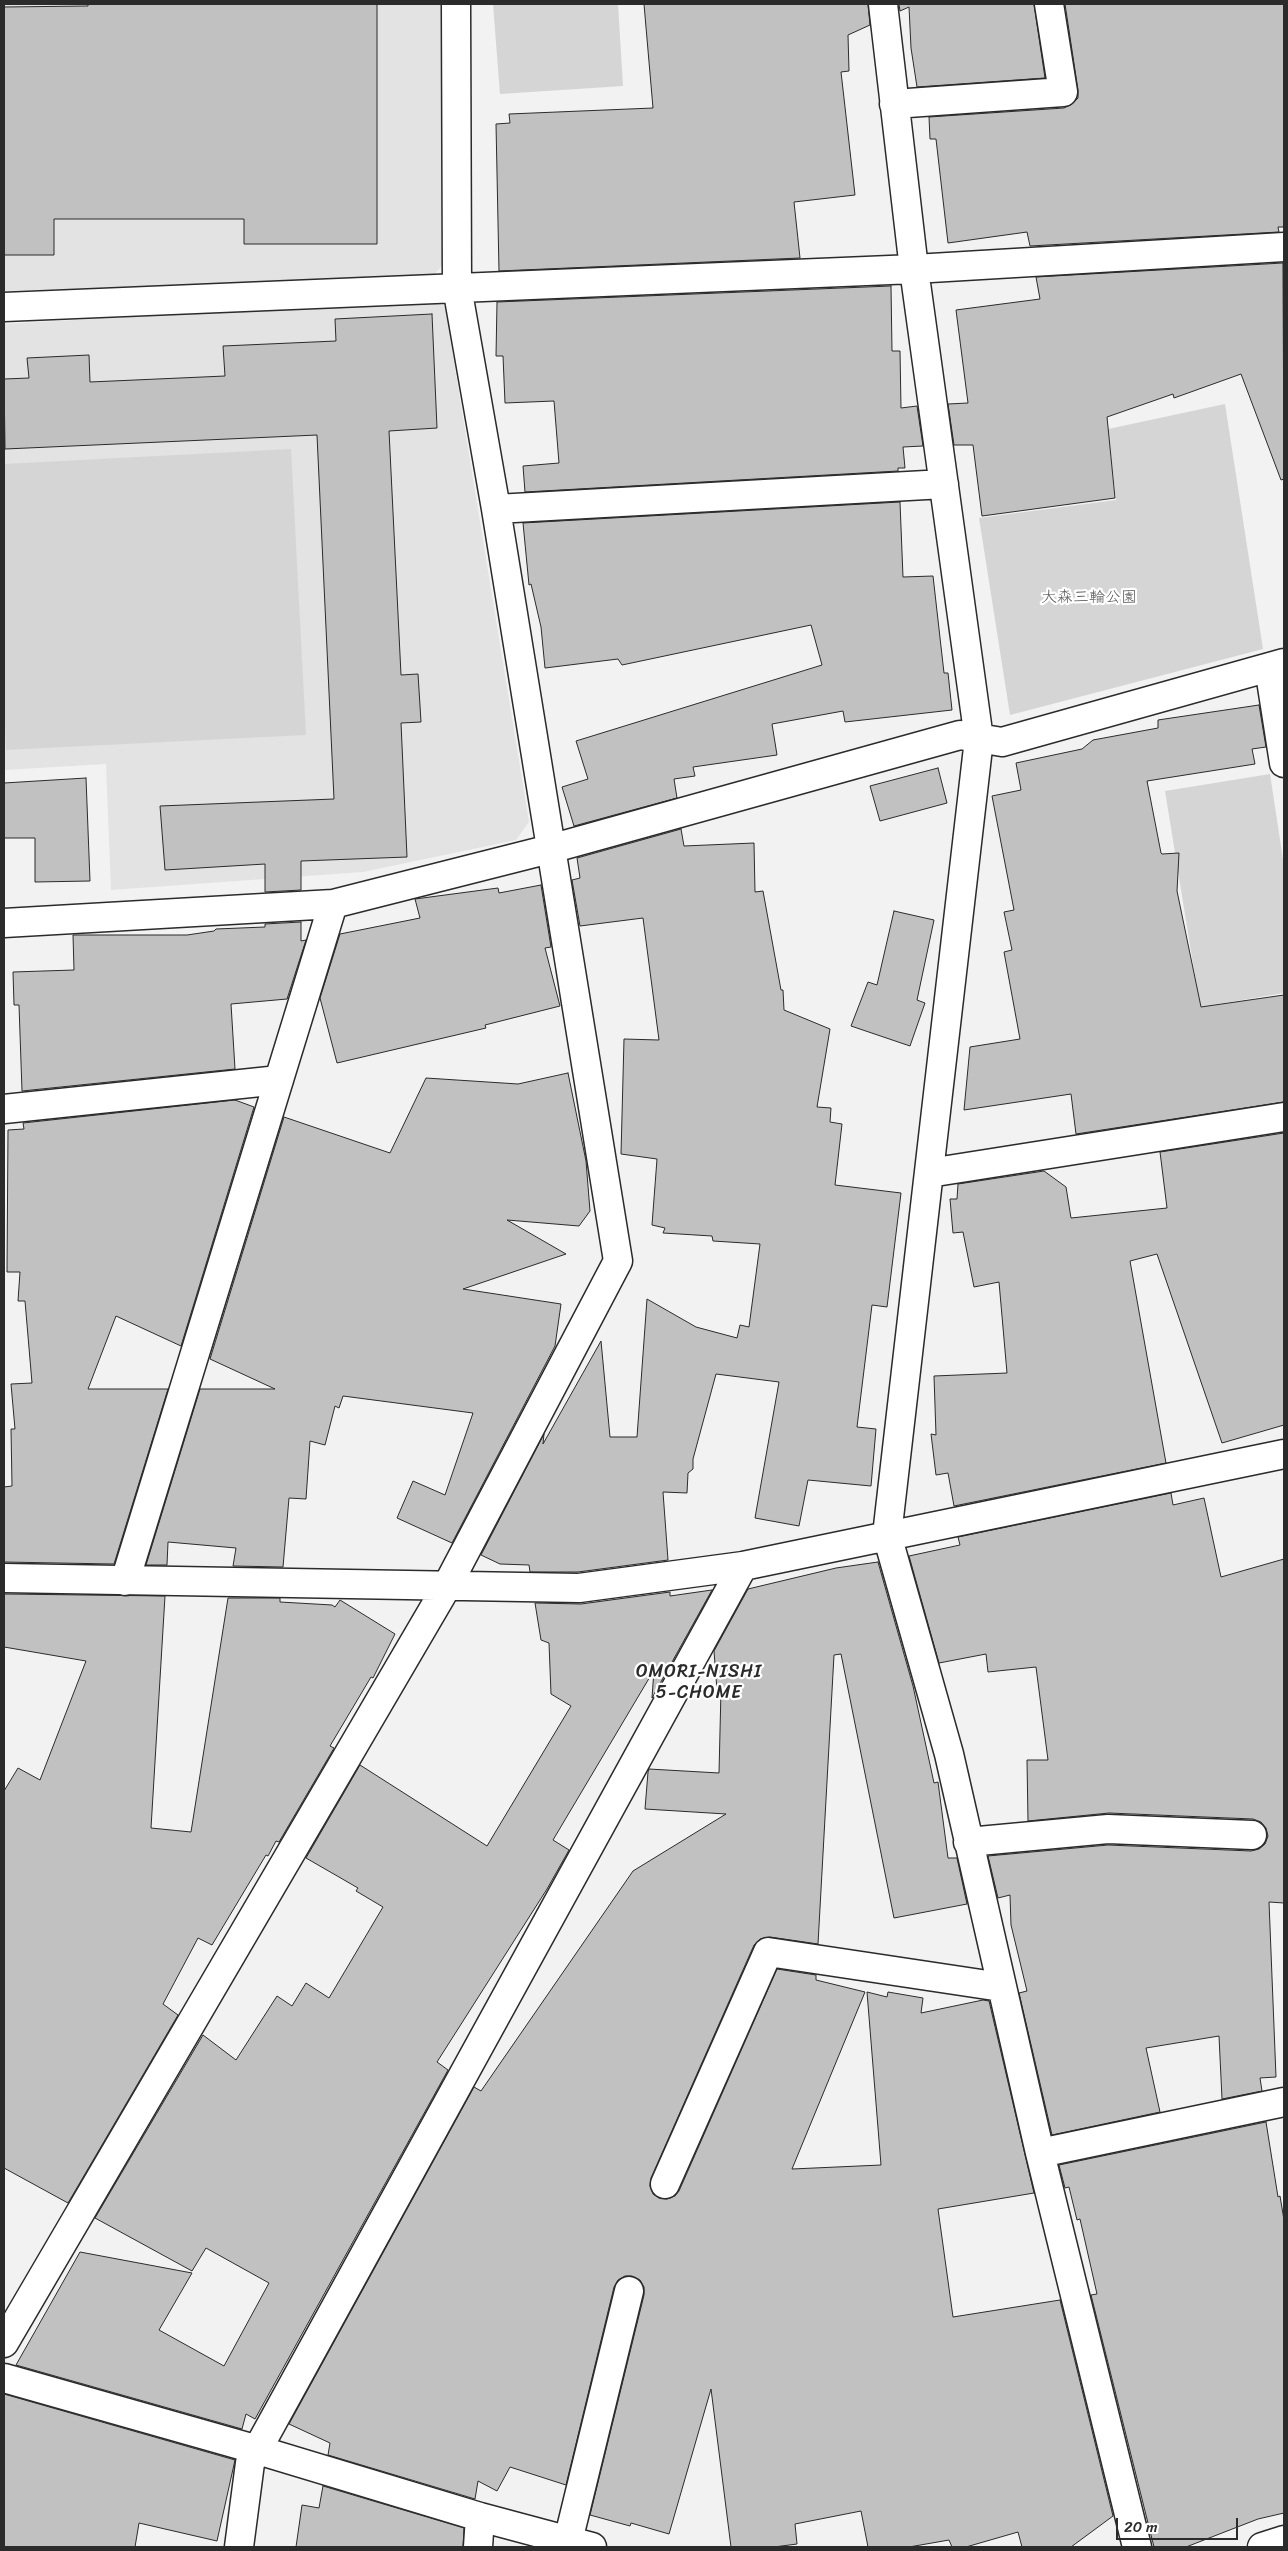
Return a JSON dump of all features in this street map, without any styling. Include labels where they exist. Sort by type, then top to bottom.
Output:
[{"type":"street","points":[[4,2343],[447,1586],[618,1261],[496,509],[457,286],[456,4]]},
{"type":"street","points":[[883,4],[914,269],[979,739],[887,1535],[949,1754],[1040,2153],[1137,2547]]},
{"type":"street","points":[[894,104],[1063,92],[1049,4]]},
{"type":"street","points":[[4,307],[457,286],[914,269],[1284,248]]},
{"type":"street","points":[[496,509],[944,484]]},
{"type":"street","points":[[4,923],[333,904],[550,849],[960,735],[1002,742],[1277,665],[1284,763]]},
{"type":"street","points":[[124,1581],[333,904]]},
{"type":"street","points":[[4,1109],[279,1080]]},
{"type":"street","points":[[929,1174],[1284,1117]]},
{"type":"street","points":[[4,1578],[579,1588],[743,1566],[1284,1454]]},
{"type":"street","points":[[239,2547],[250,2463],[743,1566]]},
{"type":"street","points":[[968,1842],[1108,1829],[1252,1836]]},
{"type":"street","points":[[665,2184],[768,1952],[1001,1987]]},
{"type":"street","points":[[1040,2153],[1284,2102]]},
{"type":"street","points":[[4,2378],[258,2450],[480,2517],[580,2544],[629,2291]]},
{"type":"street","points":[[478,2547],[480,2517]]},
{"type":"street","points":[[1262,2547],[1284,2540]]},
{"type":"shaded area","points":[[4,4],[443,4],[447,260],[431,278],[4,291]]},
{"type":"shaded area","points":[[434,300],[445,307],[529,822],[516,840],[363,872],[111,890],[106,764],[4,770],[4,324]]},
{"type":"green space","points":[[493,4],[618,4],[623,86],[500,94]]},
{"type":"green space","name":"大森三輪公園","points":[[1225,404],[1263,649],[1010,715],[979,518],[1116,500],[1108,429]]},
{"type":"green space","points":[[291,449],[306,735],[6,750],[4,696],[4,464]]},
{"type":"green space","points":[[1270,774],[1284,866],[1284,993],[1200,1007],[1165,791]]},
{"type":"building","points":[[88,4],[377,4],[377,244],[244,244],[244,219],[54,219],[54,255],[4,255],[4,7],[88,6]]},
{"type":"building","points":[[644,4],[868,4],[870,25],[848,35],[849,71],[841,72],[855,195],[794,202],[800,258],[499,271],[496,124],[510,123],[509,114],[653,108]]},
{"type":"building","points":[[899,4],[1034,4],[1045,78],[917,87],[911,48],[909,7],[900,11]]},
{"type":"building","points":[[1065,4],[1284,4],[1284,227],[1278,227],[1279,232],[1030,246],[1027,232],[948,243],[936,139],[930,139],[929,117],[1064,108],[1072,104],[1078,98],[1078,90]]},
{"type":"building","points":[[1283,263],[1284,479],[1281,480],[1241,374],[1174,398],[1173,394],[1107,417],[1115,498],[982,516],[973,445],[954,445],[948,404],[968,403],[956,310],[1040,299],[1036,277]]},
{"type":"building","points":[[891,286],[892,351],[900,351],[901,408],[917,406],[923,446],[903,447],[905,468],[898,468],[898,471],[525,492],[523,466],[559,463],[554,401],[505,403],[503,356],[496,356],[497,302]]},
{"type":"building","points":[[432,314],[437,428],[389,431],[401,675],[418,674],[421,722],[401,723],[407,857],[301,861],[301,890],[265,892],[265,864],[165,870],[160,806],[334,799],[317,435],[5,449],[4,379],[29,378],[27,358],[89,355],[90,382],[225,376],[223,346],[336,341],[335,319]]},
{"type":"building","points":[[900,502],[903,577],[933,576],[944,673],[948,673],[952,710],[845,722],[843,711],[772,724],[777,755],[693,767],[695,776],[674,779],[677,798],[574,826],[562,787],[588,779],[576,741],[822,665],[811,625],[622,665],[618,659],[545,668],[541,627],[531,584],[529,585],[523,523]]},
{"type":"building","points":[[1259,705],[1266,747],[1252,749],[1255,764],[1147,781],[1161,853],[1179,853],[1177,891],[1201,1007],[1284,995],[1284,1102],[1076,1134],[1071,1094],[964,1110],[970,1047],[1020,1039],[1004,952],[1012,950],[1004,912],[1014,910],[992,796],[1021,790],[1016,763],[1082,749],[1093,740],[1158,728],[1158,720]]},
{"type":"building","points":[[938,768],[947,803],[880,821],[870,786]]},
{"type":"building","points":[[86,778],[90,881],[35,882],[35,838],[4,838],[4,783]]},
{"type":"building","points":[[681,829],[684,846],[754,843],[755,892],[763,891],[781,990],[783,990],[784,1010],[830,1029],[817,1107],[831,1108],[830,1122],[842,1124],[835,1185],[901,1193],[887,1307],[872,1305],[857,1427],[876,1429],[871,1486],[808,1480],[799,1526],[755,1518],[779,1382],[716,1374],[693,1459],[693,1469],[688,1473],[687,1493],[663,1492],[668,1560],[578,1572],[530,1572],[529,1565],[500,1564],[481,1555],[544,1434],[543,1444],[601,1341],[610,1437],[637,1437],[647,1299],[696,1327],[737,1338],[740,1325],[749,1327],[760,1244],[713,1241],[712,1236],[663,1233],[665,1228],[652,1225],[657,1159],[621,1154],[624,1039],[659,1040],[643,918],[580,926],[572,880],[580,878],[577,858]]},
{"type":"building","points":[[541,885],[551,947],[545,948],[560,1006],[485,1025],[486,1028],[337,1063],[320,998],[340,934],[420,918],[415,899],[498,888],[499,893]]},
{"type":"building","points":[[894,911],[934,920],[917,1000],[925,1003],[910,1046],[851,1026],[868,982],[877,985]]},
{"type":"building","points":[[301,922],[301,941],[306,940],[287,999],[231,1004],[235,1069],[22,1091],[19,1005],[14,1005],[13,972],[74,970],[73,935],[187,935],[214,931],[216,929],[265,927],[265,924]]},
{"type":"building","points":[[568,1073],[586,1161],[590,1211],[579,1226],[507,1220],[566,1254],[463,1289],[561,1304],[555,1346],[452,1543],[397,1518],[413,1481],[445,1495],[473,1413],[343,1396],[339,1408],[335,1406],[325,1445],[310,1441],[306,1499],[289,1498],[283,1567],[233,1566],[236,1548],[168,1542],[167,1565],[146,1565],[200,1389],[275,1389],[210,1359],[284,1117],[390,1153],[426,1078],[518,1084]]},
{"type":"building","points":[[235,1100],[254,1107],[181,1346],[116,1316],[88,1389],[168,1389],[114,1564],[4,1562],[4,1487],[12,1486],[11,1429],[15,1429],[11,1384],[32,1383],[25,1301],[18,1301],[20,1272],[7,1272],[8,1130],[24,1129],[23,1123]]},
{"type":"building","points":[[1284,1133],[1284,1425],[1222,1443],[1157,1254],[1130,1261],[1166,1463],[954,1506],[948,1473],[936,1475],[931,1434],[936,1435],[934,1376],[1007,1373],[999,1282],[974,1287],[963,1232],[953,1233],[950,1199],[957,1199],[958,1184],[1044,1171],[1066,1187],[1071,1218],[1167,1208],[1160,1152]]},
{"type":"building","points":[[1171,1493],[1173,1505],[1204,1498],[1221,1577],[1284,1559],[1284,1903],[1269,1902],[1276,2077],[1260,2078],[1262,2091],[1222,2099],[1219,2036],[1146,2048],[1160,2112],[1052,2135],[1019,1993],[1027,1991],[1011,1925],[1010,1895],[998,1898],[988,1856],[1108,1845],[1251,1851],[1259,1849],[1265,1844],[1268,1836],[1266,1828],[1261,1822],[1253,1819],[1109,1813],[1028,1821],[1027,1760],[1048,1760],[1036,1667],[988,1672],[986,1654],[939,1663],[909,1556],[960,1545],[958,1537]]},
{"type":"building","points":[[878,1562],[913,1686],[934,1783],[938,1782],[948,1858],[957,1858],[967,1904],[894,1918],[841,1654],[834,1655],[818,1944],[770,1937],[760,1939],[754,1945],[651,2178],[650,2186],[653,2194],[659,2198],[667,2199],[675,2196],[679,2191],[777,1969],[816,1975],[816,1980],[865,1992],[792,2169],[881,2165],[867,1992],[887,1997],[888,1992],[923,1998],[921,2013],[983,2000],[989,2001],[1034,2193],[938,2209],[953,2317],[1060,2300],[1113,2516],[1071,2547],[1022,2547],[1018,2532],[966,2547],[952,2547],[949,2540],[909,2547],[868,2547],[861,2511],[795,2524],[797,2544],[774,2547],[731,2547],[711,2389],[669,2534],[631,2523],[630,2526],[590,2515],[644,2295],[644,2287],[640,2280],[632,2276],[625,2276],[618,2280],[614,2287],[566,2485],[510,2467],[497,2491],[478,2481],[475,2499],[328,2455],[330,2443],[289,2424],[474,2087],[481,2091],[633,1871],[726,1814],[645,1809],[648,1772],[649,1769],[719,1773],[721,1690],[717,1690],[714,1651],[748,1589],[836,1568]]},
{"type":"building","points":[[712,1590],[652,1698],[654,1670],[553,1840],[569,1850],[547,1889],[437,2062],[448,2070],[255,2419],[246,2414],[242,2429],[16,2365],[80,2252],[192,2273],[159,2330],[224,2366],[269,2283],[206,2248],[192,2271],[95,2218],[203,2035],[236,2060],[277,1996],[292,2006],[306,1983],[329,1998],[383,1907],[356,1891],[358,1888],[306,1858],[360,1765],[487,1846],[571,1706],[551,1694],[549,1643],[541,1640],[535,1603],[581,1604],[670,1592],[670,1596]]},
{"type":"building","points":[[4,1594],[165,1596],[151,1828],[191,1832],[228,1598],[280,1598],[280,1602],[332,1605],[335,1607],[340,1600],[395,1634],[373,1678],[371,1677],[330,1746],[334,1748],[279,1842],[276,1841],[268,1856],[266,1855],[212,1945],[198,1938],[163,2004],[178,2015],[68,2203],[4,2168],[4,1791],[18,1768],[40,1780],[86,1661],[4,1647]]},
{"type":"building","points":[[1266,2122],[1278,2197],[1280,2196],[1284,2220],[1284,2513],[1258,2519],[1186,2547],[1154,2547],[1091,2295],[1097,2294],[1080,2219],[1077,2220],[1069,2187],[1065,2188],[1059,2165]]},
{"type":"building","points":[[4,2394],[235,2460],[217,2541],[139,2523],[135,2547],[4,2547]]},
{"type":"building","points":[[323,2486],[464,2528],[463,2547],[296,2547],[302,2505],[319,2508]]},
{"type":"district","name":"OMORI-NISHI 5-CHOME","points":[[699,1682]]}]
